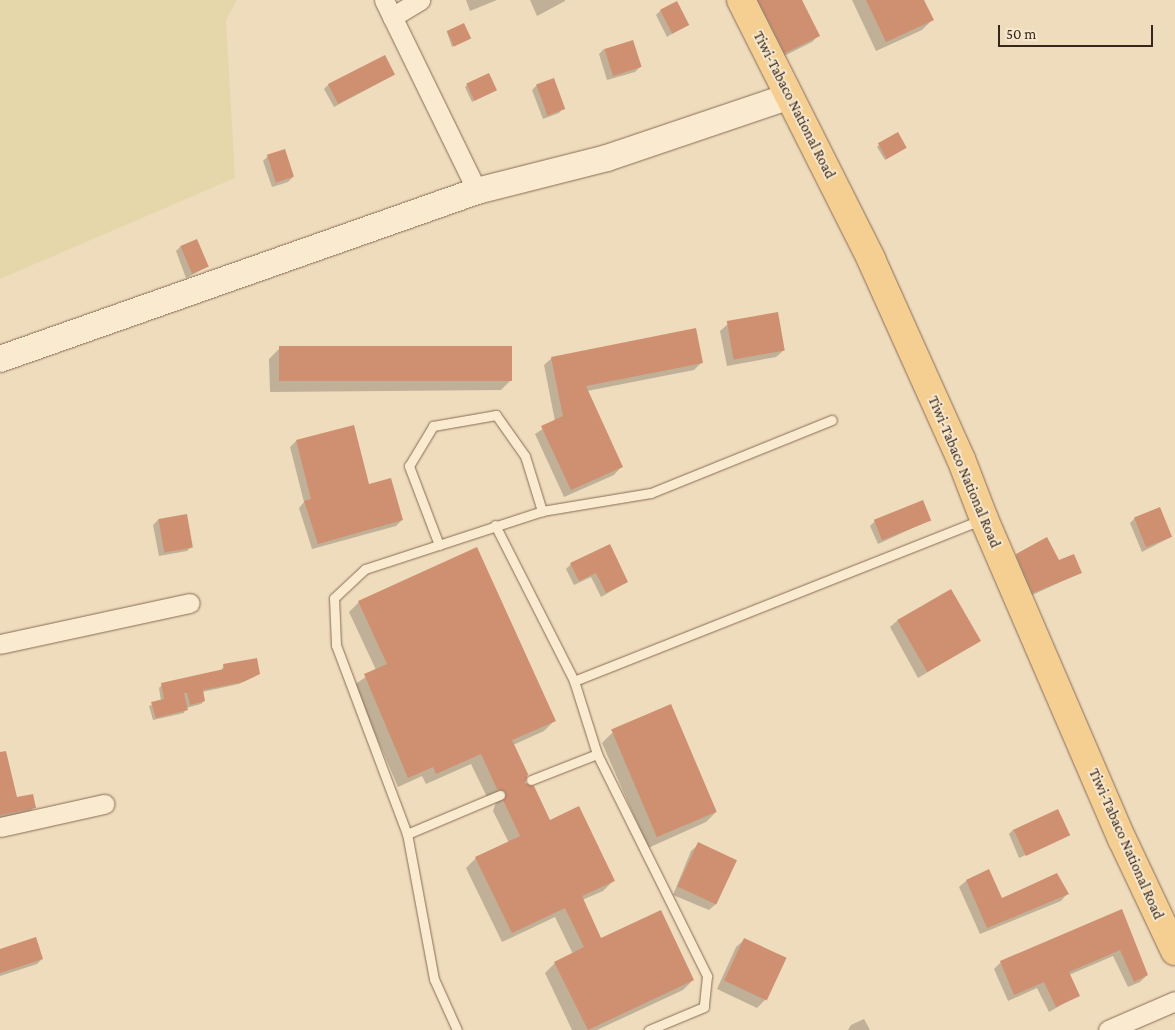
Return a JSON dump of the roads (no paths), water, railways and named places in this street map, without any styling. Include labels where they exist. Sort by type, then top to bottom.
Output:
[{"type":"main road","name":"Tiwi-Tabaco National Road","points":[[741,0],[872,259],[961,459],[984,519],[1122,838],[1175,951]]},
{"type":"main road","points":[[0,359],[477,191],[607,158],[790,96]]},
{"type":"street","points":[[420,0],[388,8],[477,191]]},
{"type":"street","points":[[0,644],[190,604]]},
{"type":"street","points":[[0,828],[104,804]]},
{"type":"street","points":[[1108,1030],[1175,1002]]},
{"type":"lane","points":[[439,545],[409,466],[433,426],[496,415],[525,456],[542,511]]},
{"type":"lane","points":[[457,1030],[434,979],[407,834],[336,645],[334,598],[366,570],[542,511],[651,493],[832,420]]},
{"type":"lane","points":[[574,681],[984,519]]},
{"type":"lane","points":[[496,526],[574,681],[597,754],[707,976],[704,1007],[649,1030]]},
{"type":"lane","points":[[531,780],[597,754]]},
{"type":"lane","points":[[407,834],[500,795]]}]
